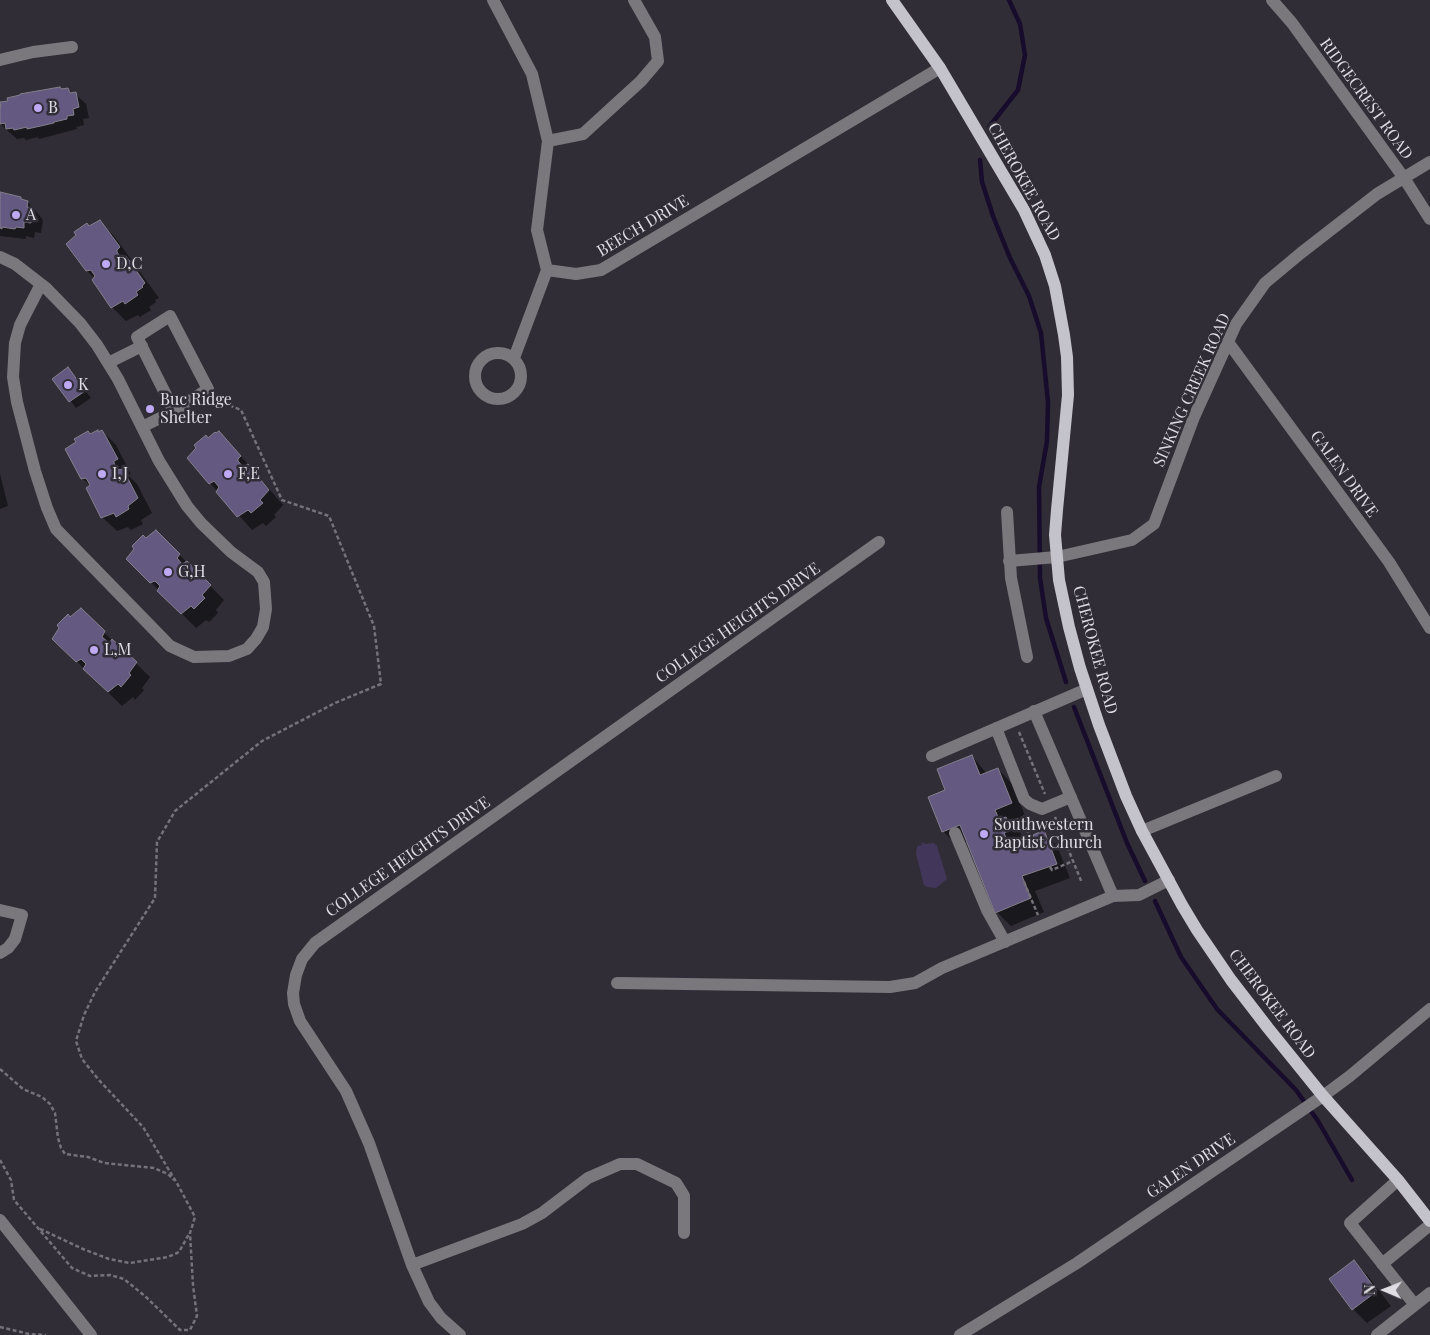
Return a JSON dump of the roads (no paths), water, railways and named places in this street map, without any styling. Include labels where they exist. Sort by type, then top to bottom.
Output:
[{"type":"main road","name":"CHEROKEE ROAD","points":[[892,0],[940,68],[1024,210],[1045,255],[1055,286],[1067,357],[1068,395],[1057,510],[1056,557],[1069,627],[1087,689],[1116,769],[1142,831],[1197,930],[1232,980],[1323,1096],[1398,1180],[1430,1221]]},
{"type":"street","points":[[493,0],[532,74],[548,142],[537,230],[547,270],[514,358]]},
{"type":"street","points":[[548,142],[583,134],[641,81],[658,62],[655,37],[634,0]]},
{"type":"street","name":"RIDGECREST ROAD","points":[[1272,0],[1292,23],[1404,178],[1430,219]]},
{"type":"street","points":[[0,60],[33,52],[72,47]]},
{"type":"street","name":"BEECH DRIVE","points":[[547,270],[576,274],[601,270],[940,68]]},
{"type":"street","name":"SINKING CREEK ROAD","points":[[1009,561],[1056,557],[1132,540],[1154,524],[1194,417],[1236,324],[1265,283],[1378,194],[1430,162]]},
{"type":"street","points":[[0,257],[15,264],[42,284],[80,323],[118,378],[159,461],[187,506],[201,523],[231,552],[258,572],[264,582],[266,609],[263,627],[247,649],[229,656],[194,657],[170,646],[56,529],[46,508],[17,402],[13,377],[15,343],[20,325],[42,284]]},
{"type":"street","points":[[142,427],[211,394],[170,316],[137,337],[174,411]]},
{"type":"street","name":"GALEN DRIVE","points":[[1228,342],[1389,562],[1430,628]]},
{"type":"street","points":[[108,363],[142,346]]},
{"type":"street","points":[[1007,512],[1009,561],[1028,658]]},
{"type":"street","name":"COLLEGE HEIGHTS DRIVE","points":[[460,1335],[441,1318],[429,1302],[412,1265],[369,1143],[351,1103],[334,1072],[300,1021],[294,1004],[293,993],[296,975],[302,958],[315,943],[879,542]]},
{"type":"street","points":[[932,756],[1087,689]]},
{"type":"street","points":[[1034,711],[1113,896]]},
{"type":"street","points":[[996,728],[1024,798],[1030,804],[1042,809],[1071,796]]},
{"type":"street","points":[[1142,831],[1276,776]]},
{"type":"street","points":[[955,833],[987,910],[1005,942]]},
{"type":"street","points":[[617,983],[890,987],[915,983],[942,968],[1113,896],[1139,895],[1169,880]]},
{"type":"street","points":[[0,910],[22,915],[15,939],[8,948],[0,953]]},
{"type":"street","name":"GALEN DRIVE","points":[[960,1335],[1077,1263],[1323,1096],[1350,1076],[1430,1009]]},
{"type":"street","points":[[412,1265],[522,1224],[542,1213],[588,1178],[620,1164],[637,1164],[676,1183],[684,1196],[684,1233]]},
{"type":"street","points":[[1398,1180],[1350,1223],[1414,1305]]},
{"type":"street","points":[[0,1220],[90,1335]]},
{"type":"street","points":[[1382,1264],[1430,1225]]},
{"type":"street","points":[[1384,1333],[1430,1293]]},
{"type":"waterway","points":[[989,127],[1018,90],[1025,55],[1020,24],[1009,0]]},
{"type":"waterway","points":[[980,160],[982,182],[993,216],[1010,258],[1029,296],[1041,333],[1048,402],[1047,441],[1039,487],[1040,578],[1046,618],[1066,682]]},
{"type":"waterway","points":[[1074,707],[1127,843],[1145,881]]},
{"type":"waterway","points":[[1155,901],[1181,957],[1217,1009],[1296,1090],[1318,1121],[1352,1180]]},
{"type":"place","name":"B","points":[[38,108]]},
{"type":"place","name":"A","points":[[16,215]]},
{"type":"place","name":"D,C","points":[[106,264]]},
{"type":"place","name":"K","points":[[68,385]]},
{"type":"place","name":"Buc Ridge Shelter","points":[[150,409]]},
{"type":"place","name":"I,J","points":[[102,474]]},
{"type":"place","name":"F,E","points":[[228,474]]},
{"type":"place","name":"G,H","points":[[168,572]]},
{"type":"place","name":"L,M","points":[[94,650]]},
{"type":"place","name":"Southwestern Baptist Church","points":[[984,834]]}]
